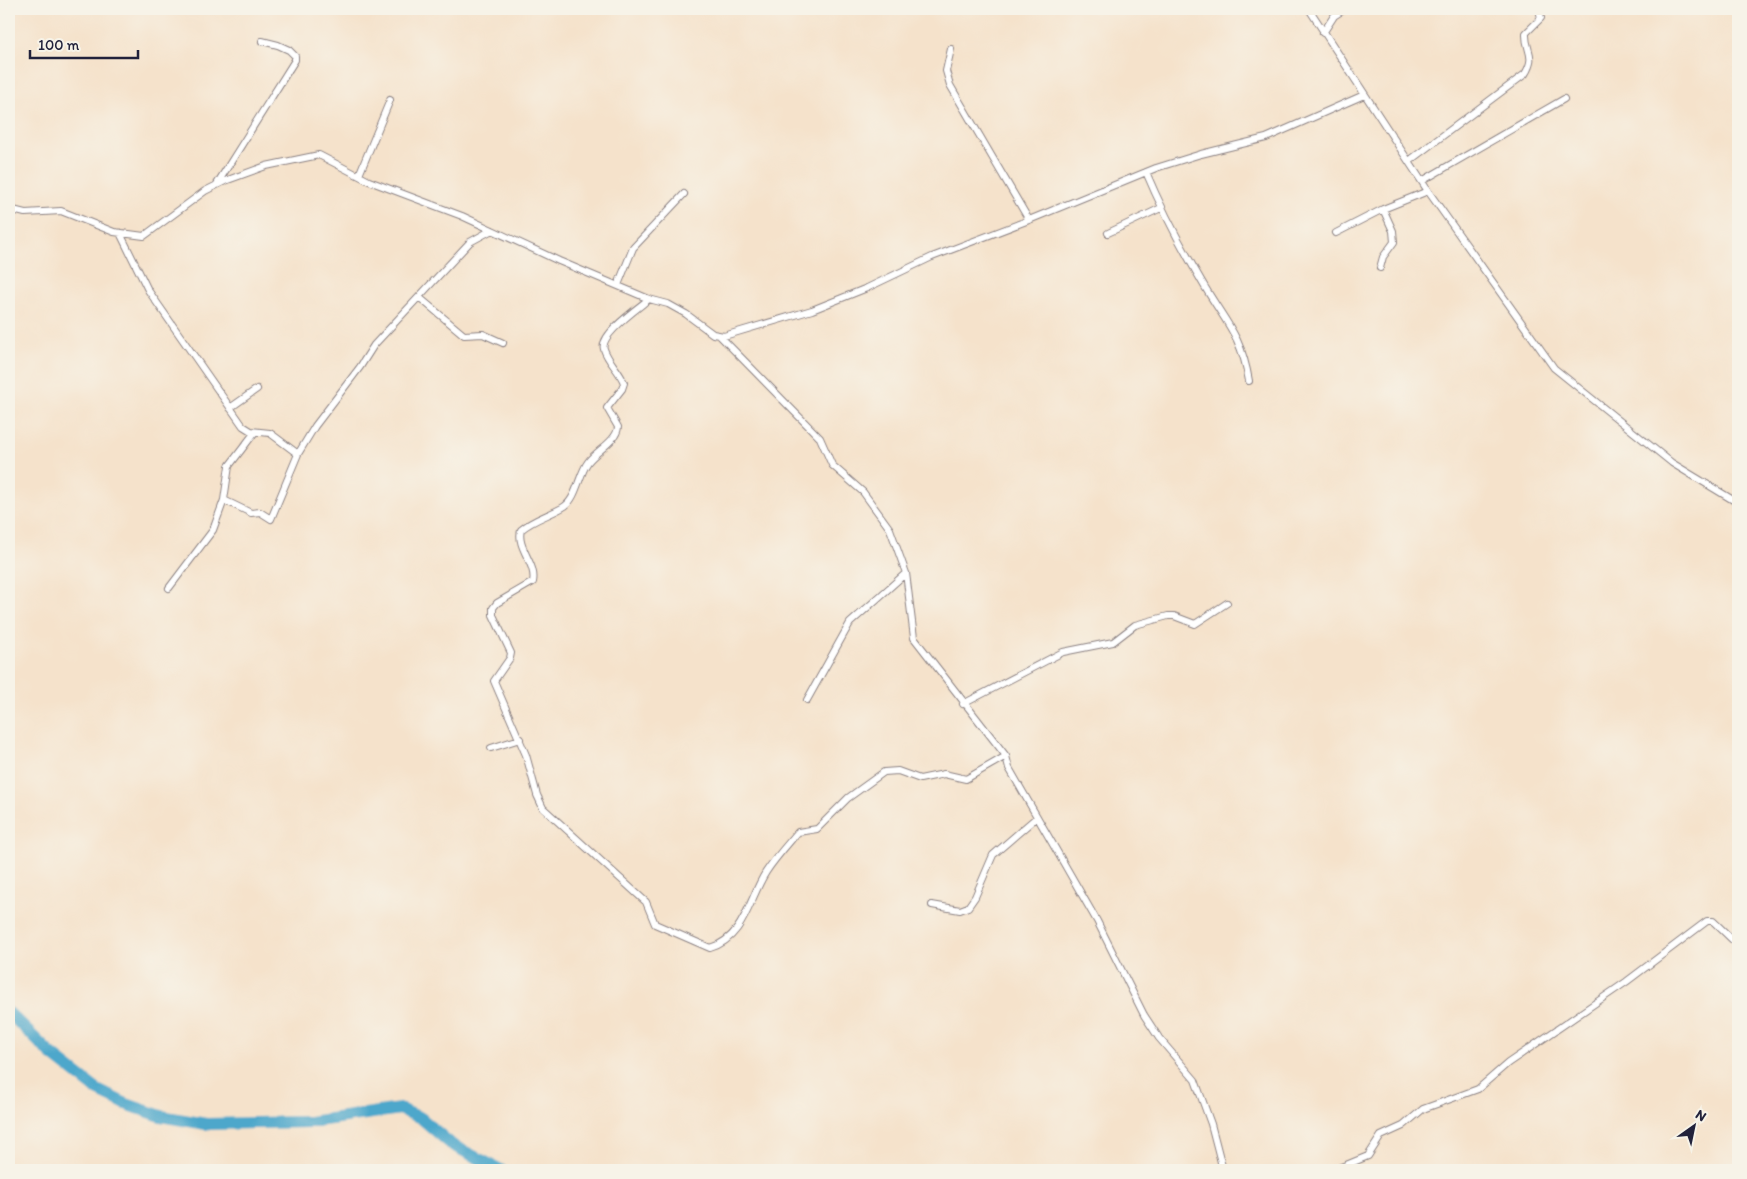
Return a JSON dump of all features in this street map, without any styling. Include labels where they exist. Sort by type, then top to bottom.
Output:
[{"type":"street","points":[[1309,9],[1364,96],[1428,191],[1559,374],[1672,463],[1738,503]]},
{"type":"street","points":[[1323,33],[1334,16],[1345,9]]},
{"type":"street","points":[[1409,161],[1525,74],[1531,64],[1532,57],[1526,33],[1541,18],[1539,9]]},
{"type":"street","points":[[216,185],[295,60],[295,56],[289,50],[262,41]]},
{"type":"street","points":[[951,49],[946,71],[950,85],[1030,220]]},
{"type":"street","points":[[720,336],[812,310],[867,288],[932,257],[1030,220],[1146,172],[1201,154],[1266,138],[1364,96]]},
{"type":"street","points":[[1422,181],[1564,99]]},
{"type":"street","points":[[359,175],[390,100]]},
{"type":"street","points":[[9,210],[25,213],[61,211],[120,233],[146,235],[216,185],[266,166],[312,155],[326,158],[359,175],[492,230],[649,299],[675,308],[713,334],[720,336],[820,438],[832,465],[864,492],[890,529],[906,573],[914,638],[1006,756],[1009,768],[1097,921],[1147,1020],[1195,1080],[1211,1124],[1223,1170]]},
{"type":"street","points":[[1146,172],[1161,208],[1202,282],[1236,334],[1246,361],[1249,381]]},
{"type":"street","points":[[1336,233],[1383,209],[1428,191]]},
{"type":"street","points":[[618,285],[633,248],[684,194]]},
{"type":"street","points":[[1108,233],[1161,208]]},
{"type":"street","points":[[1380,268],[1383,257],[1394,242],[1393,231],[1383,209]]},
{"type":"street","points":[[224,500],[251,513],[260,512],[271,519],[298,454],[314,426],[346,387],[374,345],[420,298],[470,242],[492,230]]},
{"type":"street","points":[[120,233],[148,290],[243,426],[255,432],[270,433],[298,454]]},
{"type":"street","points":[[420,298],[464,335],[483,334],[503,343]]},
{"type":"street","points":[[649,299],[612,330],[604,343],[604,350],[624,383],[622,389],[607,408],[618,427],[617,434],[598,450],[586,465],[578,478],[573,496],[568,504],[520,530],[520,540],[533,572],[533,582],[497,603],[493,608],[493,615],[511,653],[510,658],[494,681],[520,739],[538,799],[546,812],[646,902],[655,924],[710,948],[727,939],[740,925],[765,873],[798,832],[817,829],[848,798],[876,777],[891,771],[920,779],[944,774],[966,779],[1006,756]]},
{"type":"street","points":[[230,408],[257,389]]},
{"type":"street","points":[[169,588],[213,530],[224,500],[229,466],[255,432]]},
{"type":"street","points":[[807,700],[850,623],[906,573]]},
{"type":"street","points":[[964,704],[1063,652],[1113,642],[1135,625],[1168,616],[1195,624],[1227,602]]},
{"type":"street","points":[[491,748],[520,739]]},
{"type":"street","points":[[932,905],[960,910],[968,907],[975,897],[993,855],[1037,817]]},
{"type":"street","points":[[1334,1170],[1368,1156],[1379,1137],[1403,1126],[1423,1109],[1478,1089],[1508,1063],[1626,982],[1707,921],[1713,921],[1738,945]]},
{"type":"waterway","points":[[9,1013],[50,1053],[97,1090],[126,1104],[161,1116],[206,1124],[310,1122],[400,1109],[421,1118],[452,1145],[501,1170]]}]
